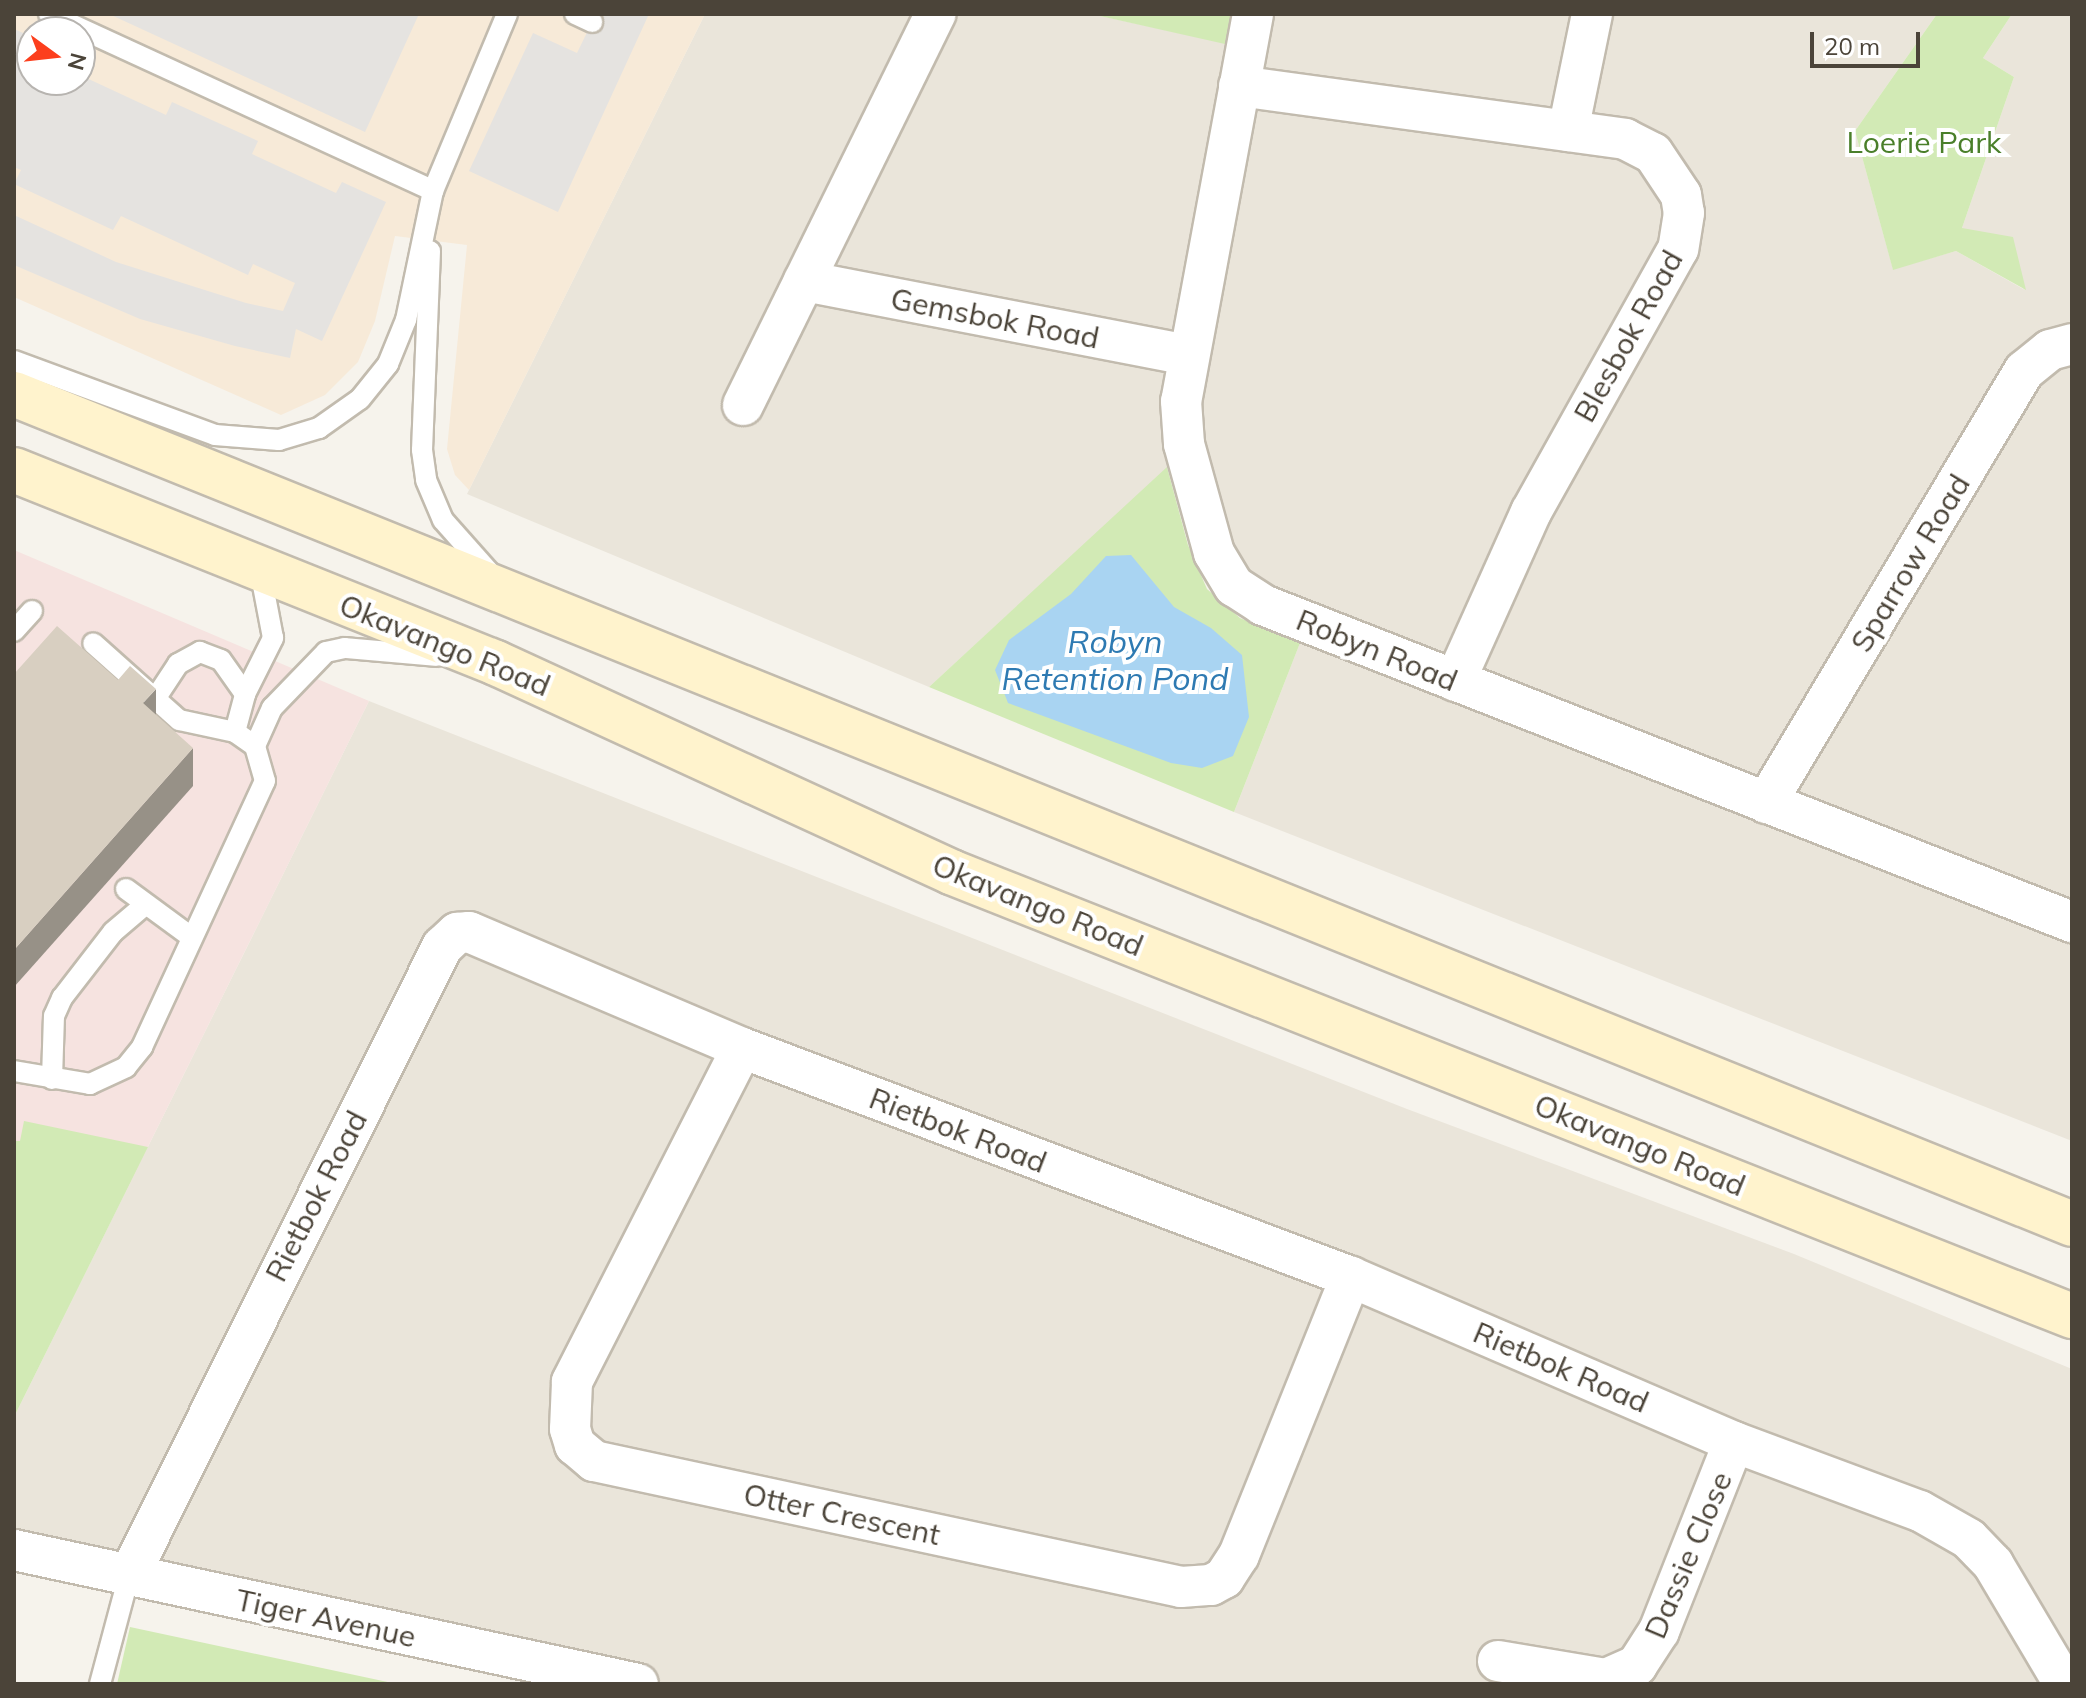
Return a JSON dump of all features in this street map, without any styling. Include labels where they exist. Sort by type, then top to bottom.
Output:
[{"type":"main road","points":[[14,394],[533,606],[2072,1224]]},
{"type":"main road","name":"Okavango Road","points":[[14,470],[496,663],[951,872],[2072,1316]]},
{"type":"street","points":[[743,405],[935,14]]},
{"type":"street","name":"Robyn Road","points":[[1253,14],[1187,355],[1181,401],[1184,444],[1214,553],[1234,586],[1263,605],[2072,922]]},
{"type":"street","points":[[1568,131],[1592,14]]},
{"type":"street","name":"Blesbok Road","points":[[1239,86],[1625,139],[1653,153],[1681,195],[1683,231],[1531,512],[1455,681]]},
{"type":"street","name":"Gemsbok Road","points":[[804,281],[1187,355]]},
{"type":"street","name":"Sparrow Road","points":[[1766,803],[2024,371],[2050,350],[2072,344]]},
{"type":"street","name":"Rietbok Road","points":[[129,1576],[427,976],[451,938],[462,932],[484,935],[742,1048],[1351,1277],[1734,1442],[1920,1511],[1969,1539],[1993,1564],[2066,1680]]},
{"type":"street","name":"Otter Crescent","points":[[742,1048],[572,1382],[570,1429],[575,1445],[594,1461],[1181,1587],[1211,1585],[1224,1578],[1239,1555],[1351,1277]]},
{"type":"street","name":"Dassie Close","points":[[1498,1661],[1606,1679],[1637,1665],[1659,1631],[1734,1442]]},
{"type":"street","name":"Tiger Avenue","points":[[14,1550],[638,1684]]},
{"type":"lane","points":[[49,14],[433,191]]},
{"type":"lane","points":[[14,361],[215,435],[279,440],[319,428],[360,399],[388,364],[406,320],[433,191],[507,14]]},
{"type":"lane","points":[[433,191],[422,450],[426,480],[443,520],[461,544],[533,606]]},
{"type":"lane","points":[[235,732],[245,694],[273,638],[260,570]]},
{"type":"lane","points":[[14,631],[32,611]]},
{"type":"lane","points":[[14,1071],[90,1084],[126,1067],[142,1047],[190,936],[262,793],[263,765],[255,746],[235,732],[193,727],[155,699],[93,643]]},
{"type":"lane","points":[[255,746],[272,708],[326,652],[345,648],[496,663]]},
{"type":"lane","points":[[155,699],[178,664],[200,652],[221,660],[245,694]]},
{"type":"lane","points":[[126,889],[190,936]]},
{"type":"lane","points":[[52,1079],[54,1016],[62,998],[113,932],[146,904]]},
{"type":"lane","points":[[100,1684],[129,1576]]},
{"type":"shaded area","points":[[14,14],[705,14],[469,490],[455,475],[447,449],[467,245],[395,236],[375,321],[358,362],[325,395],[281,415],[14,297]]},
{"type":"shaded area","points":[[109,14],[419,14],[365,132]]},
{"type":"shaded area","points":[[596,14],[649,14],[558,212],[469,171],[533,33],[577,53]]},
{"type":"shaded area","points":[[705,14],[1091,14],[1244,47],[1251,14],[1937,14],[1855,131],[1893,269],[1956,251],[2025,290],[1962,228],[2014,77],[1983,58],[2012,14],[2072,14],[2072,1141],[1234,812],[1307,625],[1263,607],[1184,453],[929,687],[467,494]]},
{"type":"shaded area","points":[[14,29],[16,96],[96,96],[96,82],[166,115],[172,102],[258,141],[252,154],[336,193],[342,182],[386,202],[322,341],[296,329],[290,358],[140,319],[14,265],[14,215],[116,262],[246,303],[283,311],[295,283],[253,264],[248,275],[121,216],[113,230],[14,184],[21,170],[14,167]]},
{"type":"shaded area","points":[[14,550],[369,701],[126,1191],[14,1148]]},
{"type":"shaded area","points":[[369,701],[1407,1109],[1794,1254],[2072,1369],[2072,1684],[657,1684],[14,1548],[14,1417]]},
{"type":"green space","points":[[1091,14],[1231,14],[1225,44]]},
{"type":"green space","name":"Loerie Park","points":[[1937,14],[2012,14],[1983,58],[2014,77],[1962,228],[2013,237],[2026,290],[1956,251],[1893,270],[1855,131]]},
{"type":"green space","points":[[1167,467],[1188,545],[1207,589],[1240,618],[1300,643],[1234,812],[929,687]]},
{"type":"green space","points":[[24,1121],[148,1147],[14,1417],[14,1141],[20,1141]]},
{"type":"green space","points":[[130,1627],[397,1684],[117,1684]]},
{"type":"water","name":"Robyn Retention Pond","points":[[1131,555],[1174,607],[1211,628],[1242,655],[1249,717],[1233,756],[1202,768],[1171,763],[1008,703],[995,670],[1009,640],[1071,594],[1106,556]]},
{"type":"building","points":[[57,626],[118,680],[130,666],[156,689],[143,703],[193,748],[14,950],[14,674]]}]
